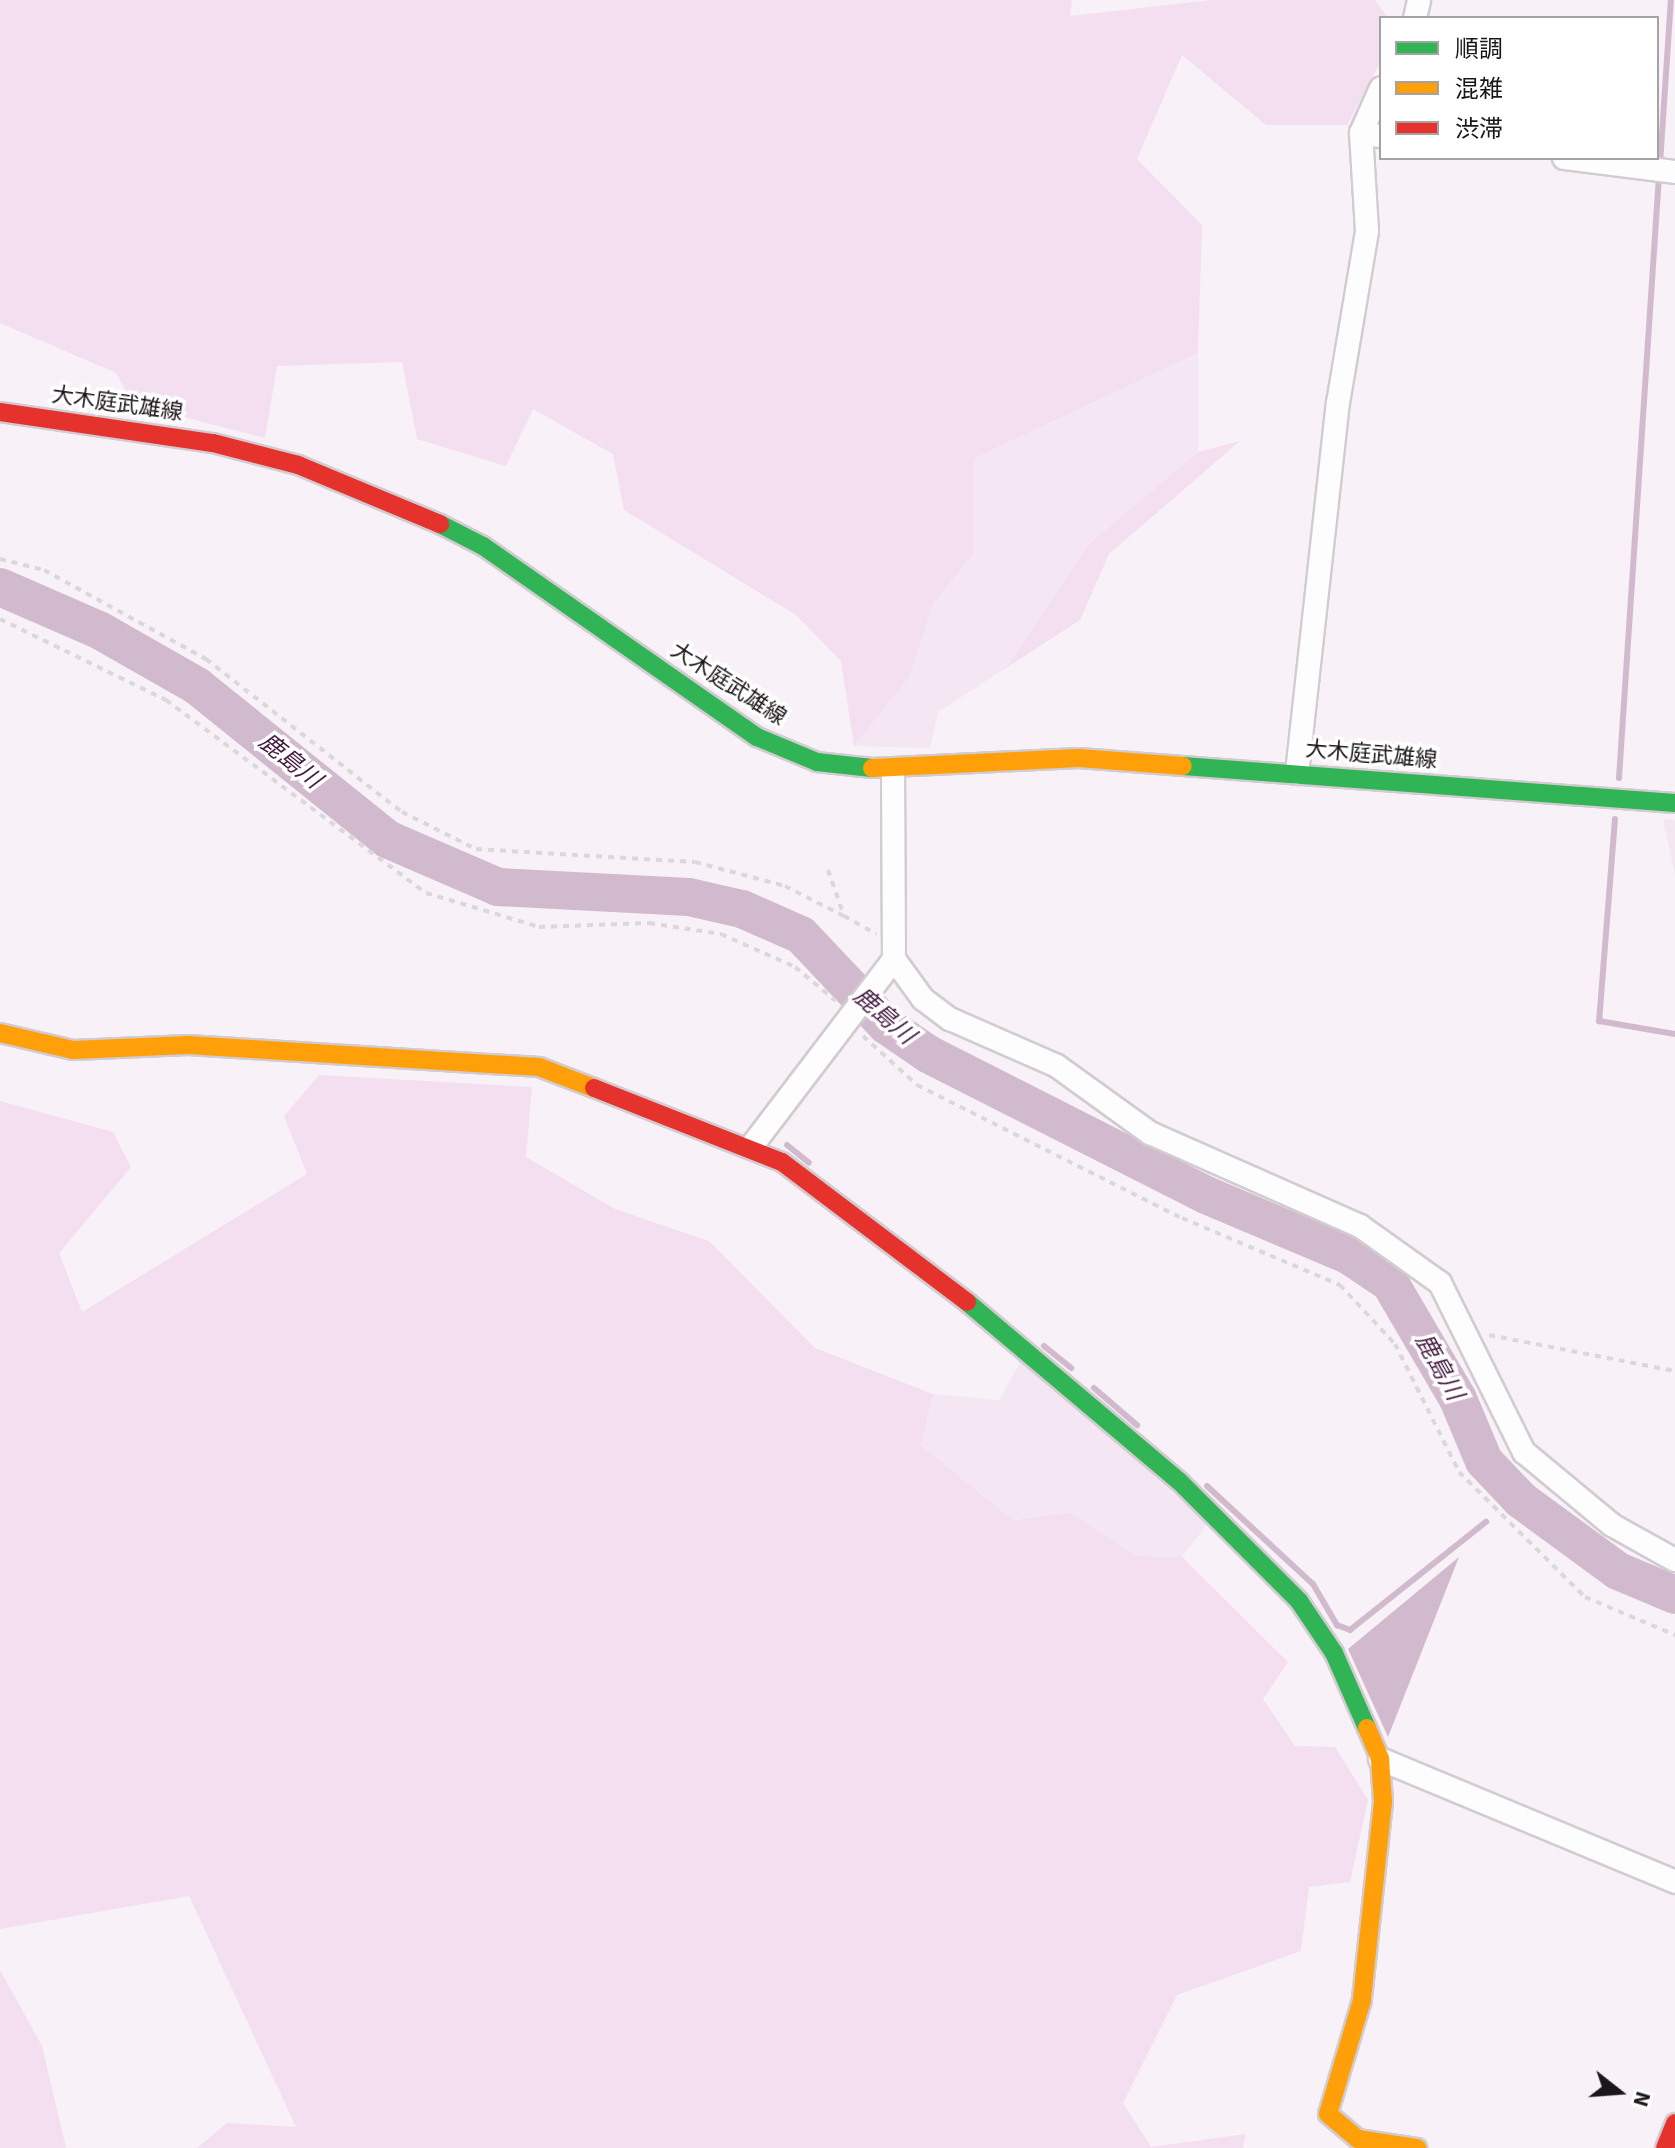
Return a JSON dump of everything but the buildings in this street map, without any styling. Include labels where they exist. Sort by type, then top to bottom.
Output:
[{"type":"street","points":[[1297,773],[1338,403],[1367,231],[1371,134],[1379,97]]},
{"type":"street","points":[[1581,160],[1665,170]]},
{"type":"street","name":"大木庭武雄線","points":[[0,412],[213,443],[298,465],[403,505],[483,546],[757,737],[817,762],[893,771],[968,759],[1079,758],[1675,803]]},
{"type":"street","points":[[751,1147],[891,964],[897,936],[893,771]]},
{"type":"street","points":[[891,964],[923,999],[950,1019],[1057,1066],[1150,1133],[1360,1226],[1440,1283],[1524,1452],[1612,1525],[1675,1560]]},
{"type":"street","points":[[0,1033],[73,1050],[188,1045],[539,1067],[637,1110],[751,1147],[817,1187],[962,1299],[1179,1481],[1299,1601],[1334,1653],[1380,1759],[1383,1802],[1362,2000],[1328,2114],[1358,2139],[1417,2148]]},
{"type":"street","points":[[1380,1759],[1675,1882]]},
{"type":"street","points":[[1665,2148],[1675,2123]]},
{"type":"path","points":[[0,559],[44,570],[206,659],[402,812],[476,849],[695,862],[785,886],[844,916],[868,933],[897,936]]},
{"type":"path","points":[[0,619],[166,700],[426,893],[539,927],[649,923],[721,934],[795,967],[851,1014],[870,1050],[917,1085],[1182,1218],[1340,1285],[1395,1344],[1459,1472],[1585,1597],[1675,1635]]},
{"type":"path","points":[[828,870],[844,916]]},
{"type":"shaded area","points":[[0,0],[1072,0],[1070,16],[1212,0],[1375,0],[1387,16],[1379,16],[1379,65],[1347,125],[1266,125],[1182,55],[1137,159],[1202,225],[1198,353],[973,459],[974,553],[933,604],[910,676],[854,746],[841,661],[796,615],[624,510],[613,454],[533,409],[506,466],[417,439],[402,362],[277,366],[265,438],[133,404],[116,373],[0,323]]},
{"type":"shaded area","points":[[1198,353],[1198,452],[1090,543],[1006,668],[938,712],[930,748],[854,746],[910,676],[933,604],[974,553],[973,459]]},
{"type":"shaded area","points":[[1240,441],[1109,554],[1080,620],[1006,668],[1090,543],[1198,452]]},
{"type":"shaded area","points":[[1663,819],[1675,820],[1675,875]]},
{"type":"shaded area","points":[[319,1075],[532,1087],[526,1157],[615,1209],[709,1241],[815,1348],[933,1394],[921,1445],[1013,1520],[1070,1513],[1135,1556],[1182,1557],[1288,1662],[1263,1699],[1295,1746],[1335,1747],[1368,1800],[1350,1882],[1309,1887],[1301,1951],[1177,1995],[1123,2103],[1151,2147],[1246,2134],[1243,2148],[197,2148],[227,2123],[296,2127],[189,1896],[0,1929],[0,1101],[113,1132],[131,1167],[59,1253],[82,1312],[307,1174],[284,1116]]},
{"type":"shaded area","points":[[1023,1358],[1207,1524],[1182,1557],[1135,1556],[1070,1514],[1013,1520],[921,1445],[933,1394],[999,1400]]},
{"type":"shaded area","points":[[1459,1557],[1388,1737],[1348,1649]]},
{"type":"shaded area","points":[[0,1970],[42,2046],[66,2148],[0,2148]]},
{"type":"waterway","points":[[1660,164],[1671,0]]},
{"type":"waterway","points":[[1619,778],[1659,175]]},
{"type":"waterway","name":"鹿島川","points":[[0,587],[99,630],[197,686],[387,839],[498,887],[689,897],[742,909],[801,935],[886,1025],[928,1054],[1206,1195],[1348,1255],[1390,1283],[1458,1399],[1484,1461],[1521,1500],[1618,1571],[1675,1595]]},
{"type":"waterway","points":[[1615,819],[1599,1021],[1675,1034]]},
{"type":"waterway","points":[[787,1145],[809,1163]]},
{"type":"waterway","points":[[1044,1346],[1071,1368]]},
{"type":"waterway","points":[[1094,1388],[1137,1425]]},
{"type":"waterway","points":[[1207,1486],[1313,1584],[1337,1625],[1350,1630],[1486,1522]]},
{"type":"waterway","points":[[1508,1507],[1521,1500]]},
{"type":"traffic: fast","points":[[440,524],[483,546],[757,737],[817,762],[872,768]]},
{"type":"traffic: fast","points":[[1183,766],[1675,803]]},
{"type":"traffic: fast","points":[[967,1302],[1179,1481],[1299,1601],[1334,1653],[1367,1728]]},
{"type":"traffic: slow","points":[[872,768],[1079,758],[1183,766]]},
{"type":"traffic: slow","points":[[0,1033],[73,1050],[188,1045],[539,1067],[594,1088]]},
{"type":"traffic: slow","points":[[1367,1728],[1380,1759],[1383,1802],[1362,2000],[1328,2114],[1358,2139],[1417,2148]]},
{"type":"traffic: jam","points":[[0,412],[213,443],[298,465],[440,524]]},
{"type":"traffic: jam","points":[[594,1088],[782,1162],[967,1302]]},
{"type":"traffic: jam","points":[[1665,2148],[1675,2123]]}]
